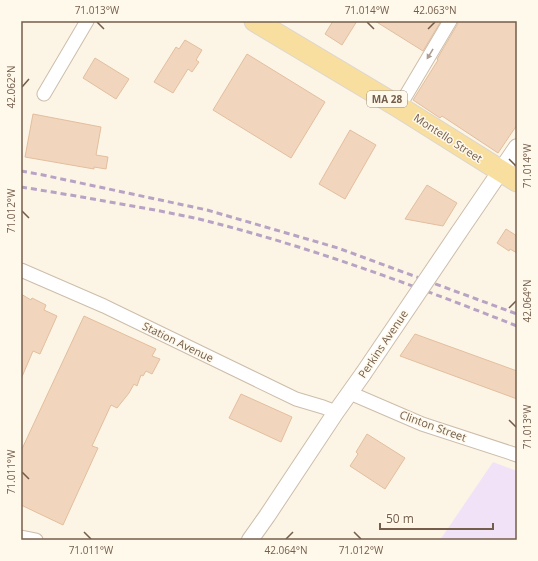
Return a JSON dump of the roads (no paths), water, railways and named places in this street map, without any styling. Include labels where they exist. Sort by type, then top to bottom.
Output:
[{"type":"main road","name":"Montello Street","points":[[255,21],[399,106],[509,176]]},
{"type":"street","points":[[44,94],[87,21]]},
{"type":"street","points":[[399,106],[450,21]]},
{"type":"street","name":"Perkins Avenue","points":[[250,540],[458,232],[509,176],[517,147]]},
{"type":"street","name":"Station Avenue","points":[[21,270],[104,306],[296,399],[323,406],[336,412]]},
{"type":"street","name":"Clinton Street","points":[[350,393],[422,424],[517,455]]},
{"type":"street","points":[[21,537],[36,540]]},
{"type":"railway","points":[[21,171],[207,210],[338,248],[517,314]]},
{"type":"railway","points":[[21,187],[199,219],[280,241],[360,267],[517,326]]}]
